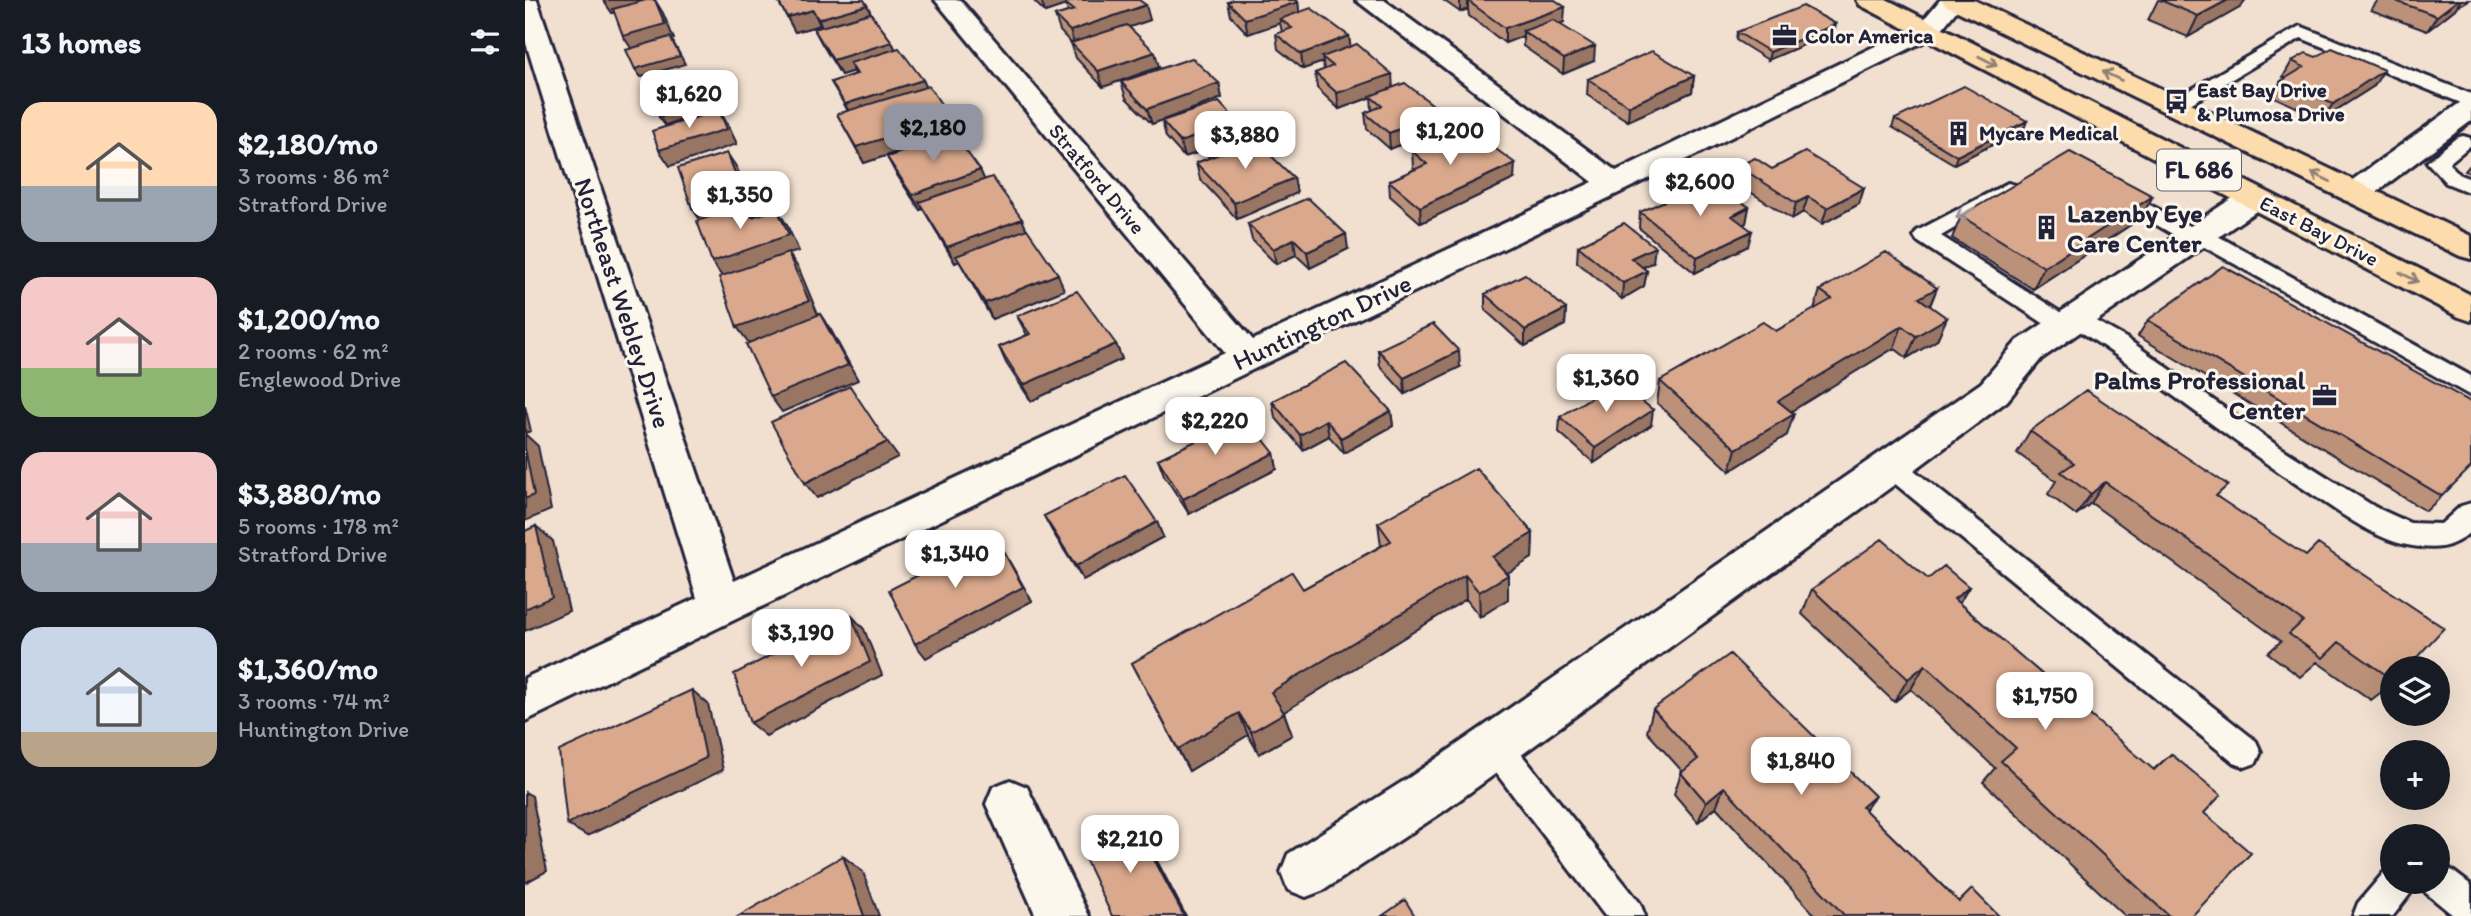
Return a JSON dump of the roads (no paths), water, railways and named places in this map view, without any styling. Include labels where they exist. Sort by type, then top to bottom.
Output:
[{"type":"main road","name":"East Bay Drive","points":[[1869,0],[2471,309]]},
{"type":"main road","name":"East Bay Drive","points":[[1953,0],[2471,249]]},
{"type":"street","name":"Northeast Webley Drive","points":[[525,0],[721,606]]},
{"type":"street","name":"Stratford Drive","points":[[947,0],[1248,357]]},
{"type":"street","points":[[1368,0],[1614,184]]},
{"type":"street","points":[[1928,30],[1953,0]]},
{"type":"street","name":"Huntington Drive","points":[[525,699],[1614,184],[1928,30]]},
{"type":"street","points":[[2355,193],[2458,136],[2471,108]]},
{"type":"street","points":[[1306,872],[1427,794],[1891,466],[1994,392],[2029,350],[2254,198]]},
{"type":"street","points":[[1010,804],[1063,916]]},
{"type":"lane","points":[[2173,106],[2300,31],[2471,101]]},
{"type":"lane","points":[[2458,136],[2437,162],[2453,179],[2471,187]]},
{"type":"lane","points":[[2092,180],[2471,387]]},
{"type":"lane","points":[[2021,181],[1925,236],[2071,322],[2118,344],[2266,451],[2365,515],[2407,534],[2447,536],[2471,514]]},
{"type":"lane","points":[[1891,466],[2245,752]]},
{"type":"lane","points":[[1495,746],[1627,916]]},
{"type":"lane","points":[[2450,890],[2471,907]]},
{"type":"lane","points":[[2371,916],[2388,894]]},
{"type":"place","name":"Color America","points":[[1785,36]]},
{"type":"place","name":"East Bay Drive & Plumosa Drive","points":[[2177,102]]},
{"type":"place","name":"Mycare Medical","points":[[1959,133]]},
{"type":"place","name":"Lazenby Eye Care Center","points":[[2047,228]]},
{"type":"place","name":"Palms Professional Center","points":[[2325,395]]}]
